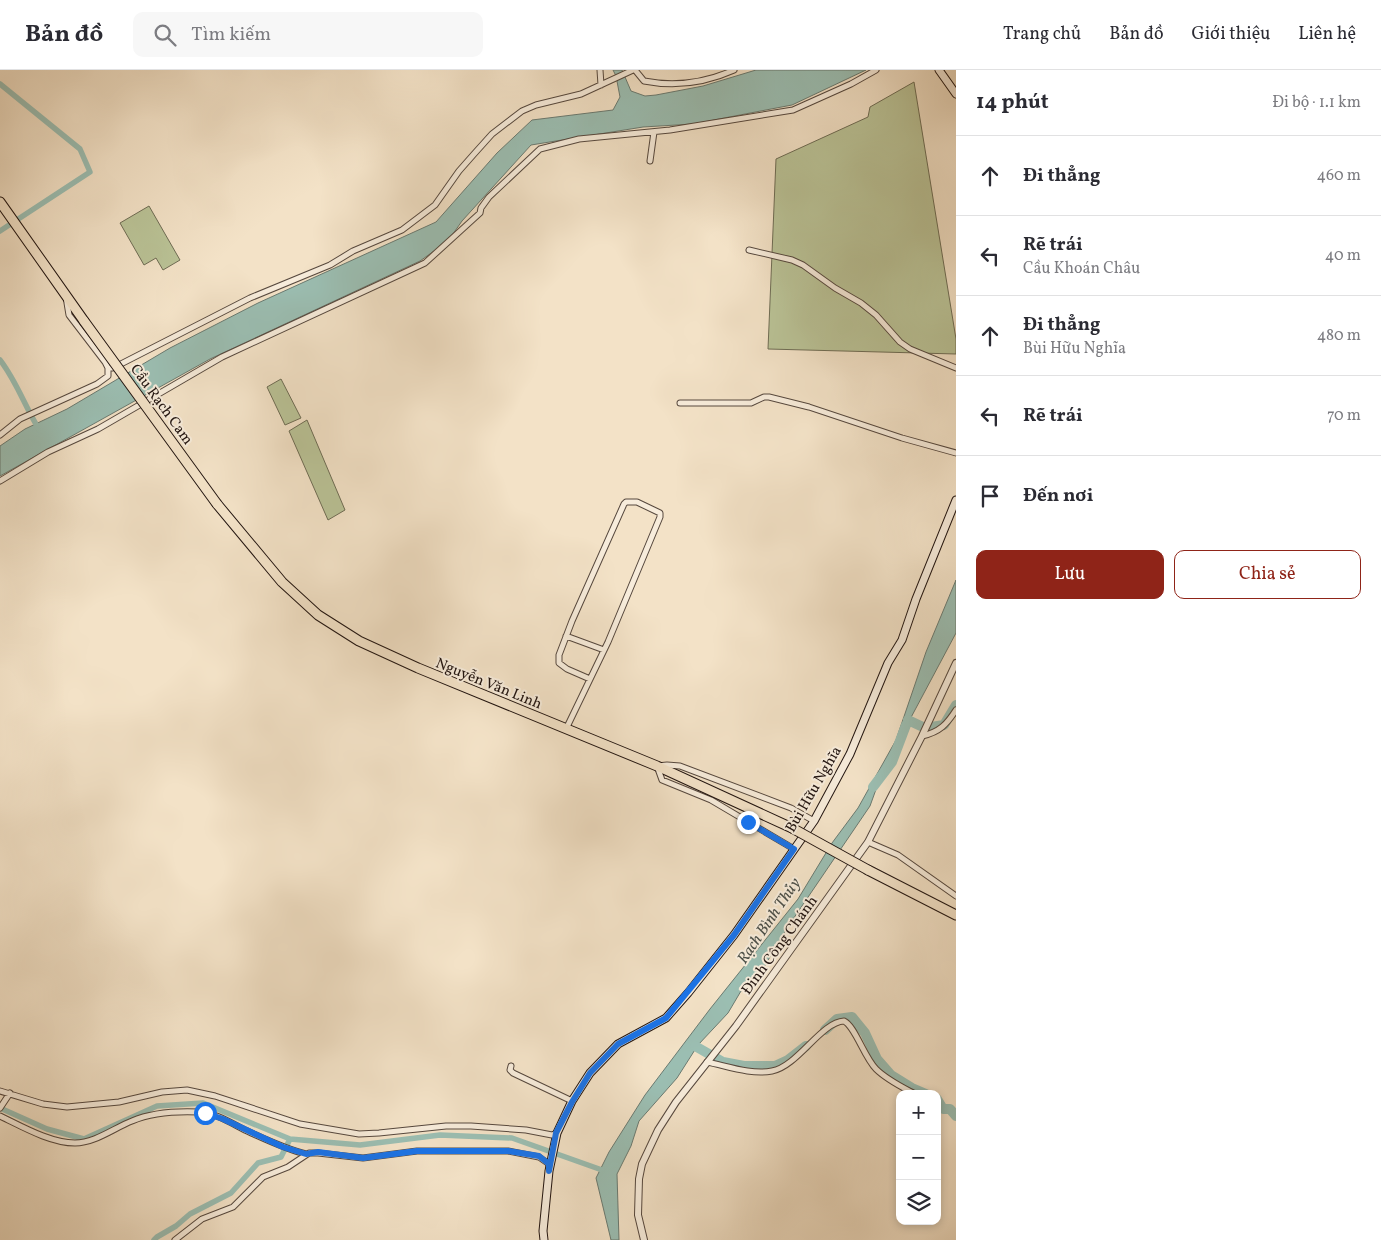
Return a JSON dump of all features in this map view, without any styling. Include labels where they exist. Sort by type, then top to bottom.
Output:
[{"type":"highway","points":[[0,202],[66,294]]},
{"type":"highway","name":"Cầu Rạch Cam","points":[[66,294],[218,504]]},
{"type":"highway","name":"Nguyễn Văn Linh","points":[[218,504],[282,582],[318,615],[359,641],[418,668],[657,766],[792,828],[956,915]]},
{"type":"main road","points":[[939,70],[956,94]]},
{"type":"main road","name":"Bùi Hữu Nghĩa","points":[[549,1171],[556,1136],[572,1102],[590,1073],[618,1044],[666,1018],[734,935],[814,821],[850,754],[888,663],[902,640],[916,599],[956,500]]},
{"type":"main road","points":[[544,1240],[543,1230],[549,1171]]},
{"type":"street","points":[[600,70],[604,84]]},
{"type":"street","points":[[108,368],[113,368],[134,358],[250,298],[330,265],[353,251],[402,230],[435,205],[466,163],[492,134],[522,111],[536,105],[572,97],[634,70],[644,81],[685,84],[722,75],[734,70]]},
{"type":"street","points":[[0,481],[48,452],[98,429],[136,408],[222,357],[424,263],[480,213],[480,208],[489,197],[540,149],[579,140],[654,132],[792,110],[876,70]]},
{"type":"street","points":[[650,161],[654,132]]},
{"type":"street","points":[[749,250],[792,260],[804,265],[835,288],[861,303],[900,342],[910,349],[956,368]]},
{"type":"street","points":[[0,434],[20,419],[104,380],[108,376],[108,368],[69,315],[66,294]]},
{"type":"street","points":[[680,403],[751,403],[770,396],[956,453]]},
{"type":"street","points":[[566,729],[604,650],[660,517],[660,513],[637,502],[626,502],[624,504],[559,655],[560,664],[590,679]]},
{"type":"street","points":[[566,636],[604,650]]},
{"type":"street","name":"Đinh Công Chánh","points":[[644,1240],[638,1215],[639,1179],[642,1164],[658,1130],[671,1109],[736,1026],[868,842],[924,734],[956,663]]},
{"type":"street","points":[[924,734],[934,733],[942,728],[956,710]]},
{"type":"street","points":[[794,849],[711,800],[662,780],[657,766],[667,764],[680,766],[791,808],[814,821]]},
{"type":"street","points":[[868,842],[898,855],[956,896]]},
{"type":"street","points":[[707,1062],[757,1072],[775,1070],[791,1061],[830,1026],[844,1021],[851,1025],[862,1049],[877,1070],[908,1090]]},
{"type":"street","points":[[511,1066],[510,1070],[513,1073],[572,1102]]},
{"type":"street","points":[[0,1091],[8,1096],[67,1107],[119,1102],[162,1092],[187,1090],[215,1096],[300,1124],[350,1133],[379,1134],[420,1128],[471,1126],[526,1130],[556,1136]]},
{"type":"street","points":[[0,1108],[8,1096]]},
{"type":"street","points":[[0,1116],[35,1134],[75,1143],[91,1140],[131,1121],[155,1114],[200,1112],[217,1116],[284,1147],[306,1154],[318,1152],[363,1158],[417,1151],[517,1152],[542,1158],[549,1164],[549,1171]]},
{"type":"street","points":[[175,1240],[202,1219],[233,1207],[260,1179],[288,1167],[306,1154]]},
{"type":"green space","points":[[914,82],[956,339],[956,354],[768,349],[776,159],[868,117],[870,107]]},
{"type":"green space","points":[[149,206],[180,260],[163,270],[156,258],[144,265],[120,223]]},
{"type":"green space","points":[[281,379],[301,418],[285,425],[267,387]]},
{"type":"green space","points":[[307,420],[345,510],[328,520],[289,431]]},
{"type":"water","points":[[613,70],[622,70],[631,91],[645,96],[703,86],[756,70],[866,70],[792,105],[693,124],[643,127],[531,145],[462,221],[448,241],[420,261],[210,359],[0,476],[0,446],[25,429],[67,409],[170,348],[258,303],[436,222],[497,153],[532,120],[613,110],[620,97]]},
{"type":"water","name":"Rạch Bình Thủy","points":[[956,580],[956,633],[883,770],[870,806],[787,928],[754,984],[741,991],[728,1013],[698,1045],[677,1078],[639,1121],[631,1146],[617,1174],[619,1240],[611,1240],[596,1178],[609,1152],[645,1095],[710,1009],[798,899],[832,843],[858,808],[896,740],[926,652]]},
{"type":"waterway","points":[[0,84],[80,149],[90,172],[0,231]]},
{"type":"waterway","points":[[0,360],[40,431]]},
{"type":"waterway","points":[[908,720],[925,728],[944,725],[956,705]]},
{"type":"waterway","name":"Rạch Bình Thủy","points":[[873,787],[892,762],[906,725]]},
{"type":"waterway","points":[[825,1030],[837,1019],[852,1017],[865,1033],[877,1059],[891,1075],[917,1090]]},
{"type":"waterway","points":[[695,1046],[723,1062],[744,1066],[775,1066],[788,1060],[806,1046]]},
{"type":"waterway","points":[[0,1108],[47,1129],[84,1139],[157,1106],[203,1103],[290,1139],[360,1145],[440,1135],[512,1138],[602,1170]]},
{"type":"waterway","points":[[941,1106],[943,1109],[950,1109],[956,1116]]},
{"type":"waterway","points":[[154,1240],[176,1226],[190,1214],[231,1193],[258,1163],[281,1157],[290,1139]]},
{"type":"route","points":[[205,1113],[223,1119],[283,1147],[306,1154],[318,1152],[363,1158],[417,1151],[508,1151],[532,1154],[542,1158],[549,1164],[549,1171],[556,1133],[590,1073],[618,1044],[666,1018],[734,935],[794,849],[748,822]]}]
